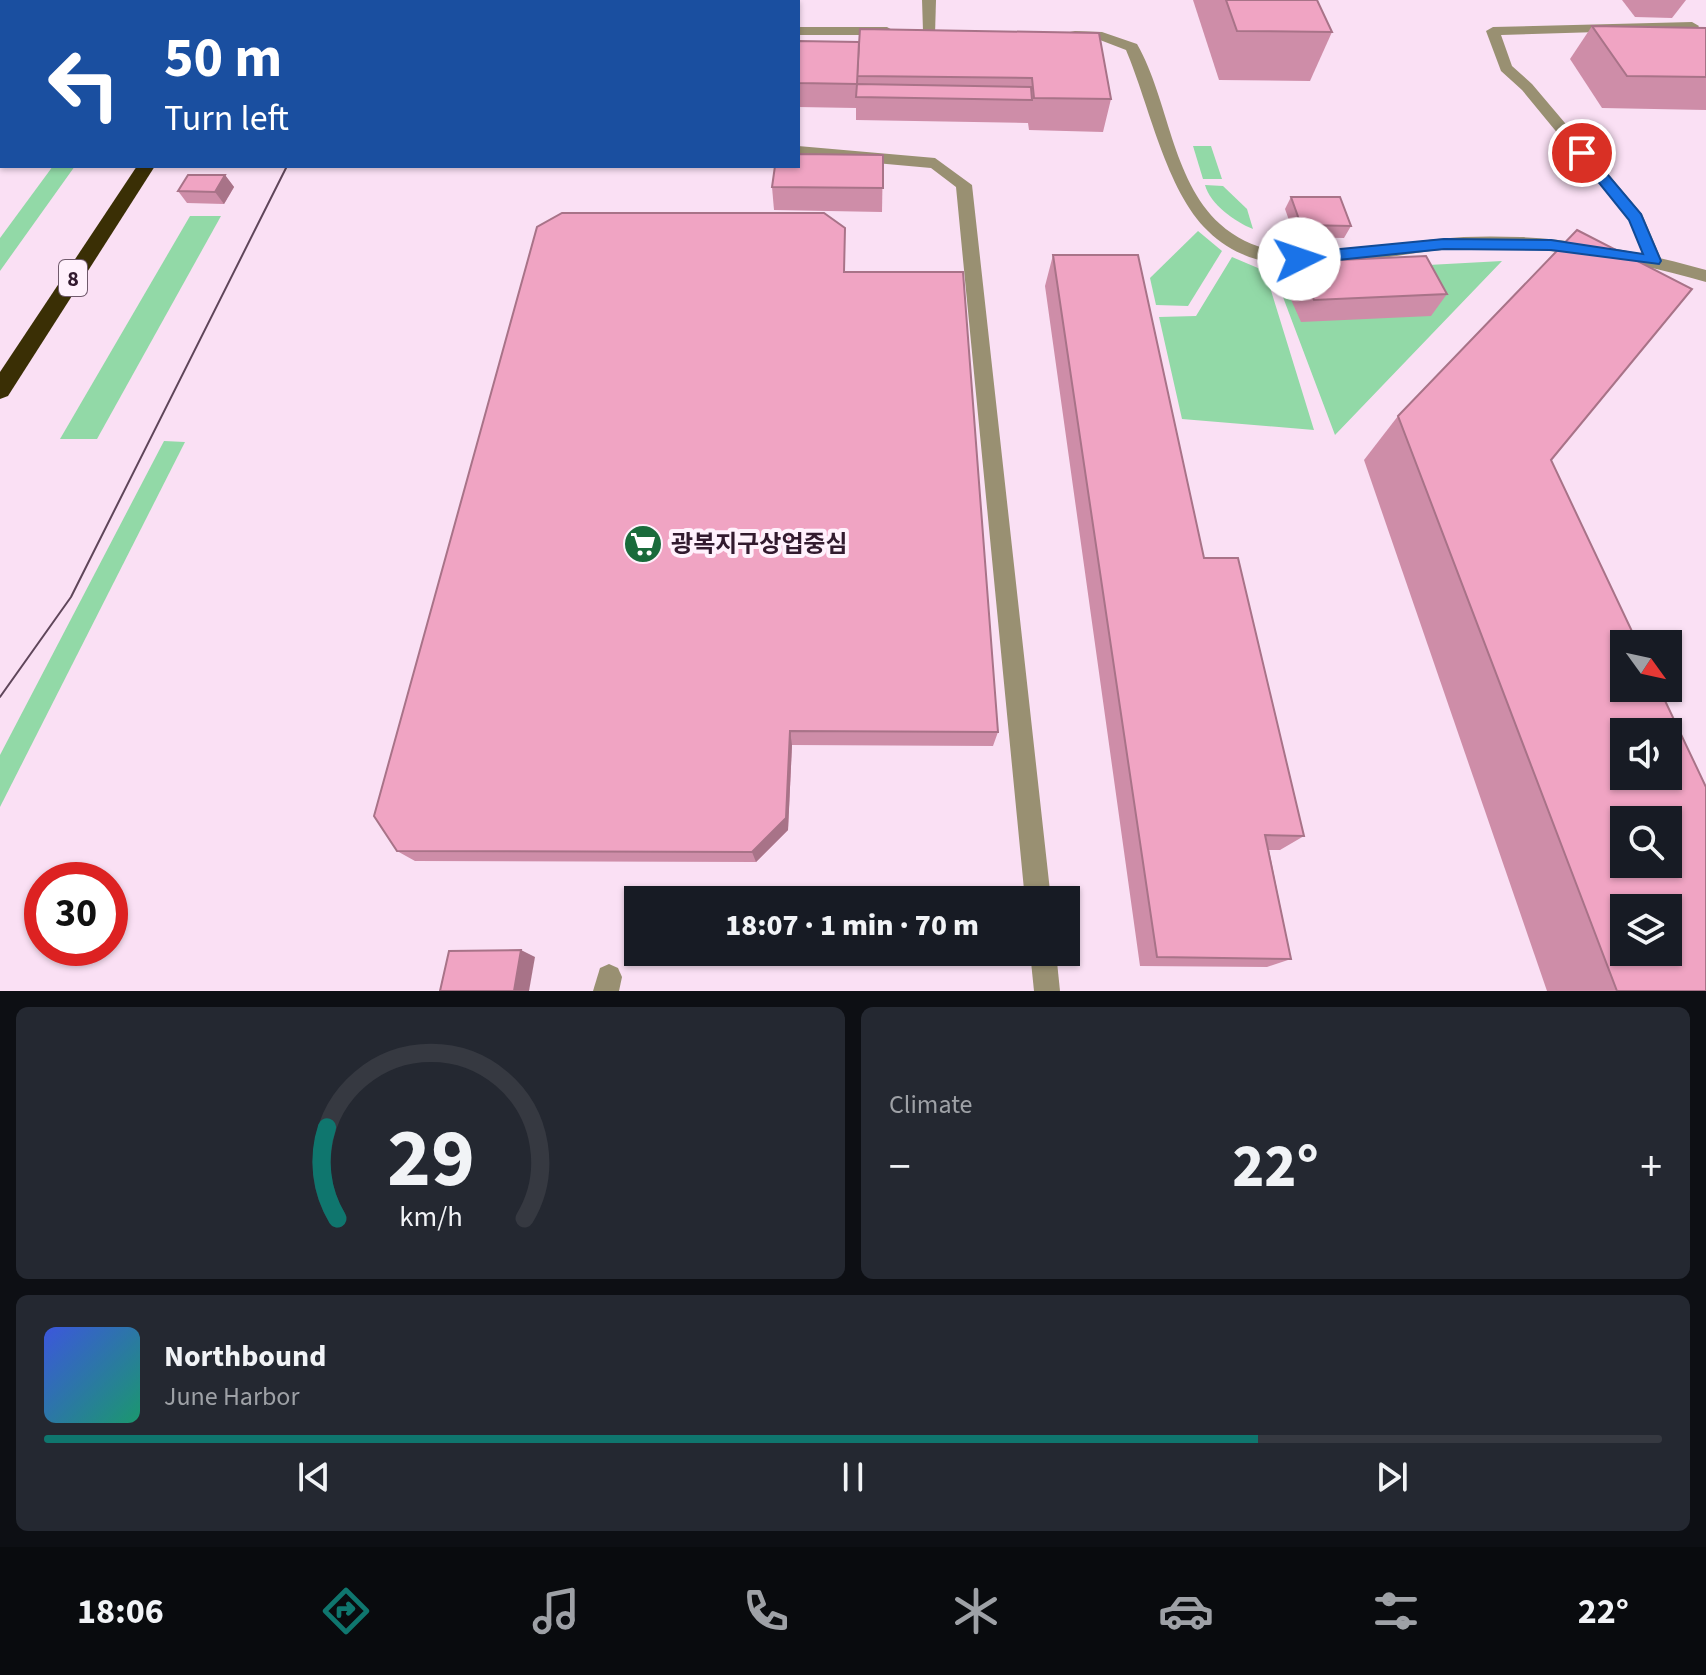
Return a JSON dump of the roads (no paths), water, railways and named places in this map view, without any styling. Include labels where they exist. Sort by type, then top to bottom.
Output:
[{"type":"highway","name":"8","points":[[0,390],[145,168]]},
{"type":"street","points":[[800,31],[922,32],[929,0]]},
{"type":"street","points":[[1654,261],[1636,218],[1527,87],[1506,68],[1493,31],[1692,26]]},
{"type":"street","points":[[1061,34],[1102,36],[1132,47],[1153,96],[1176,171],[1190,199],[1216,230],[1237,245],[1271,257],[1299,259],[1444,244],[1551,245],[1654,261],[1706,276]]},
{"type":"street","points":[[800,151],[935,163],[964,185],[1037,886]]},
{"type":"street","points":[[1044,966],[1047,991]]},
{"type":"tram line","points":[[0,697],[71,597],[286,168]]},
{"type":"place","name":"광복지구상업중심","points":[[643,544]]}]
